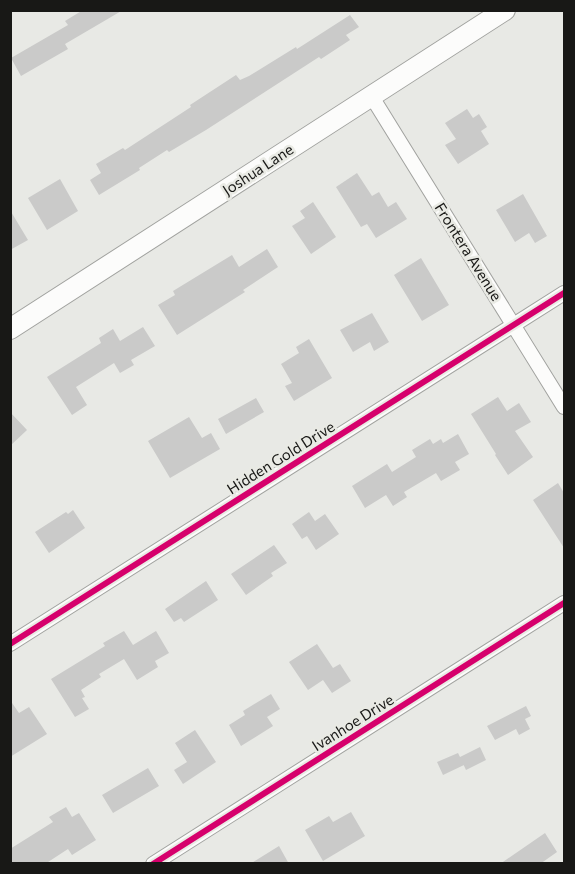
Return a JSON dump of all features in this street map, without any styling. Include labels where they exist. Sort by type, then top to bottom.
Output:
[{"type":"main road","name":"Joshua Lane","points":[[10,329],[505,10]]},
{"type":"street","name":"Frontera Avenue","points":[[372,97],[564,406]]},
{"type":"street","name":"Hidden Gold Drive","points":[[10,644],[564,293]]},
{"type":"street","name":"Ivanhoe Drive","points":[[153,864],[564,603]]},
{"type":"building","points":[[83,10],[123,10],[65,44],[68,49],[21,76],[11,58],[68,25],[65,21]]},
{"type":"building","points":[[350,15],[359,27],[346,35],[350,40],[321,59],[319,57],[206,130],[169,152],[167,150],[99,195],[90,180],[101,173],[96,164],[123,148],[125,150],[236,75],[240,80],[249,76]]},
{"type":"building","points":[[467,109],[473,118],[479,114],[487,127],[481,131],[489,144],[458,164],[445,145],[456,139],[445,123]]},
{"type":"building","points":[[357,173],[372,196],[379,192],[388,207],[396,202],[407,219],[376,238],[367,224],[361,227],[336,187]]},
{"type":"building","points":[[60,179],[78,211],[47,230],[28,198]]},
{"type":"building","points":[[523,194],[547,236],[535,243],[529,233],[515,242],[496,210]]},
{"type":"building","points":[[313,202],[336,237],[311,254],[292,226],[305,218],[300,211]]},
{"type":"building","points":[[10,210],[28,240],[10,250]]},
{"type":"building","points":[[267,249],[278,267],[243,290],[245,292],[177,335],[158,305],[175,295],[173,291],[232,255],[239,267]]},
{"type":"building","points":[[421,258],[449,305],[422,321],[394,275]]},
{"type":"building","points":[[372,313],[389,342],[374,351],[370,342],[353,352],[340,330]]},
{"type":"building","points":[[143,327],[155,346],[131,360],[134,365],[120,373],[114,363],[76,387],[87,405],[72,415],[47,377],[101,343],[99,338],[113,329],[120,341]]},
{"type":"building","points":[[309,339],[332,378],[294,401],[285,386],[292,383],[281,364],[299,353],[296,347]]},
{"type":"building","points":[[498,397],[507,411],[519,403],[531,422],[515,431],[533,457],[508,475],[471,414]]},
{"type":"building","points":[[256,398],[264,412],[226,434],[218,419]]},
{"type":"building","points":[[10,412],[27,430],[10,446]]},
{"type":"building","points":[[189,417],[202,438],[211,433],[220,449],[170,478],[148,441]]},
{"type":"building","points":[[458,434],[469,454],[455,462],[460,470],[441,481],[436,473],[404,492],[407,497],[393,506],[386,495],[365,508],[352,486],[387,464],[392,472],[416,457],[412,450],[430,439],[433,444],[441,439],[443,443]]},
{"type":"building","points":[[558,483],[564,493],[564,548],[533,500]]},
{"type":"building","points":[[73,510],[85,528],[49,553],[35,532]]},
{"type":"building","points":[[309,512],[315,521],[325,514],[339,534],[316,550],[307,536],[302,539],[292,524]]},
{"type":"building","points":[[274,545],[287,563],[271,573],[273,576],[246,595],[231,574]]},
{"type":"building","points":[[206,581],[218,600],[184,622],[181,618],[174,622],[165,609]]},
{"type":"building","points":[[124,631],[133,645],[156,631],[169,653],[155,661],[158,667],[137,680],[124,659],[99,674],[101,677],[81,690],[85,697],[82,698],[89,709],[75,717],[51,679],[105,646],[103,643]]},
{"type":"building","points":[[317,644],[333,668],[340,664],[351,681],[332,693],[323,680],[308,690],[289,662]]},
{"type":"building","points":[[271,694],[280,709],[267,717],[273,726],[241,746],[229,725],[245,715],[243,711]]},
{"type":"building","points":[[10,700],[19,713],[29,707],[47,734],[10,757]]},
{"type":"building","points":[[526,706],[531,716],[525,719],[530,729],[519,735],[516,729],[495,740],[487,726]]},
{"type":"building","points":[[195,730],[216,762],[183,784],[174,770],[187,762],[175,743]]},
{"type":"building","points":[[480,747],[486,760],[466,770],[460,757]]},
{"type":"building","points":[[458,753],[464,765],[443,775],[437,762]]},
{"type":"building","points":[[148,768],[159,786],[113,813],[102,795]]},
{"type":"building","points":[[66,807],[72,817],[79,813],[96,840],[72,855],[68,849],[45,864],[10,864],[10,849],[53,822],[49,817]]},
{"type":"building","points":[[351,812],[365,836],[323,861],[305,830],[329,816],[333,822]]},
{"type":"building","points":[[545,833],[557,852],[540,864],[500,864]]},
{"type":"building","points":[[279,846],[289,864],[250,864]]},
{"type":"cycle path","points":[[10,644],[564,293]]},
{"type":"cycle path","points":[[153,864],[564,603]]}]
